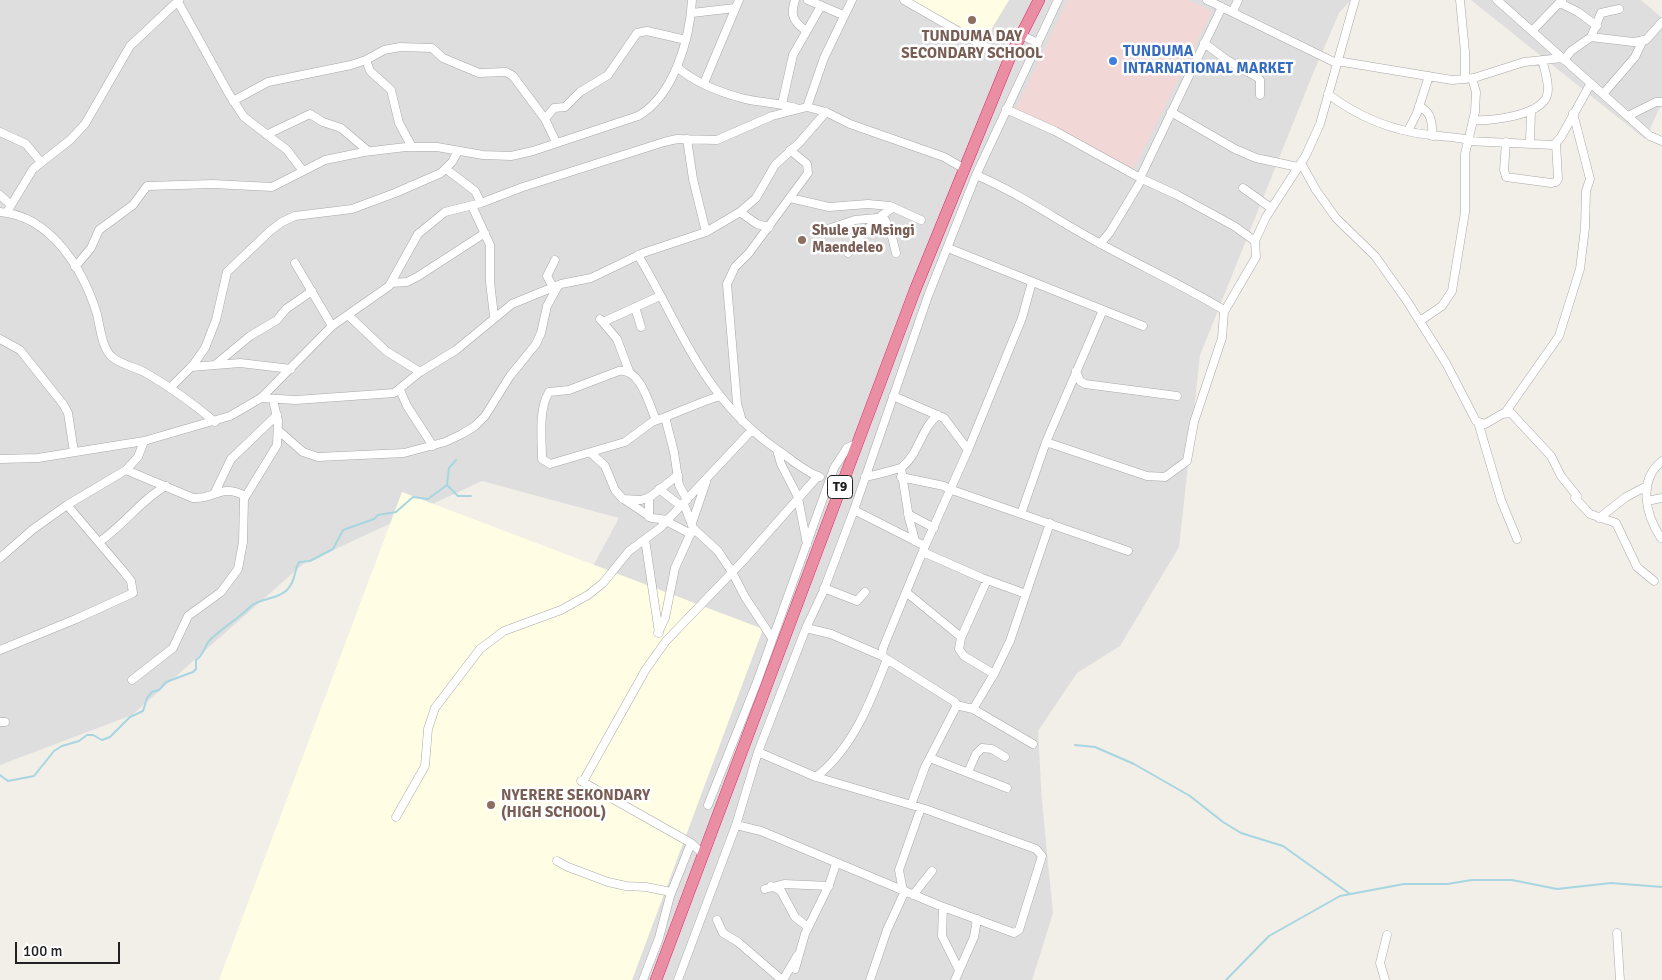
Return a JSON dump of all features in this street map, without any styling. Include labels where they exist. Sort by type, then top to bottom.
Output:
[{"type":"highway","name":"T9","points":[[656,980],[702,853],[915,290],[963,168],[1010,57],[1039,0]]},
{"type":"street","points":[[6,210],[40,161],[80,130],[130,46],[178,0],[233,101],[250,123],[288,150],[303,171]]},
{"type":"street","points":[[75,267],[91,248],[99,230],[133,205],[147,186],[213,184],[272,187],[325,160],[368,151],[412,147],[437,147],[483,156],[511,156],[523,154],[645,112],[660,96],[677,67],[686,40],[692,13],[692,0]]},
{"type":"street","points":[[704,83],[739,0]]},
{"type":"street","points":[[794,0],[791,14],[794,20],[805,30]]},
{"type":"street","points":[[808,0],[843,15]]},
{"type":"street","points":[[803,108],[843,15],[852,0]]},
{"type":"street","points":[[904,0],[982,45],[1010,57]]},
{"type":"street","points":[[678,980],[736,826],[758,752],[854,510],[928,296],[976,175],[1058,0]]},
{"type":"street","points":[[1207,0],[1337,62],[1452,80],[1468,78],[1524,62],[1563,59],[1591,36],[1602,12],[1619,9]]},
{"type":"street","points":[[1233,11],[1238,0]]},
{"type":"street","points":[[1046,442],[1147,476],[1165,477],[1187,461],[1194,422],[1222,338],[1224,310],[1256,257],[1255,241],[1271,208],[1300,165],[1320,124],[1354,0]]},
{"type":"street","points":[[1420,321],[1442,306],[1452,291],[1465,212],[1465,154],[1473,120],[1476,92],[1468,78],[1460,0]]},
{"type":"street","points":[[1497,0],[1604,93],[1650,136],[1662,141]]},
{"type":"street","points":[[1532,31],[1560,1],[1597,26]]},
{"type":"street","points":[[782,104],[793,55],[805,30],[821,6]]},
{"type":"street","points":[[1100,244],[1110,232],[1141,179],[1222,7]]},
{"type":"street","points":[[692,13],[735,8]]},
{"type":"street","points":[[1591,36],[1634,42],[1652,35],[1662,22]]},
{"type":"street","points":[[544,119],[554,108],[565,107],[580,92],[603,79],[625,53],[631,40],[637,33],[647,31],[686,40]]},
{"type":"street","points":[[1020,35],[1038,43]]},
{"type":"street","points":[[1604,93],[1635,56],[1643,40]]},
{"type":"street","points":[[1204,43],[1227,60],[1258,77],[1260,80],[1260,94]]},
{"type":"street","points":[[233,101],[268,82],[366,60],[389,48],[432,48],[443,58],[478,72],[509,73],[544,119],[556,142]]},
{"type":"street","points":[[366,60],[370,71],[392,90],[400,123],[412,147]]},
{"type":"street","points":[[1473,120],[1501,118],[1531,110],[1547,98],[1542,60]]},
{"type":"street","points":[[677,67],[704,83],[745,99],[826,112],[850,124],[944,157],[963,168]]},
{"type":"street","points":[[1408,131],[1429,76]]},
{"type":"street","points":[[1506,142],[1504,170],[1506,177],[1551,183],[1558,182],[1556,143],[1591,82]]},
{"type":"street","points":[[1328,94],[1354,112],[1408,131],[1468,140],[1538,143],[1545,146],[1556,143]]},
{"type":"street","points":[[1628,116],[1656,102],[1662,102]]},
{"type":"street","points":[[1419,106],[1428,111],[1431,116],[1433,136]]},
{"type":"street","points":[[0,459],[38,458],[144,440],[215,422],[230,416],[261,398],[332,326],[391,283],[418,234],[431,222],[452,209],[472,206],[523,187],[664,142],[686,139],[703,141],[722,138],[772,116],[803,108]]},
{"type":"street","points":[[1006,109],[1055,131],[1141,179],[1177,195],[1234,226],[1255,241]]},
{"type":"street","points":[[1530,143],[1531,110]]},
{"type":"street","points":[[261,398],[273,400],[385,395],[400,390],[420,372],[456,350],[494,316],[512,304],[555,286],[591,278],[638,256],[706,232],[740,212],[752,203],[775,165],[810,132],[826,112]]},
{"type":"street","points":[[1172,112],[1235,149],[1256,158],[1300,165],[1336,218],[1375,256],[1420,321],[1446,363],[1472,415],[1478,422],[1501,500],[1517,539]]},
{"type":"street","points":[[1478,422],[1485,424],[1505,413],[1559,336],[1580,269],[1585,235],[1586,191],[1590,179],[1573,113]]},
{"type":"street","points":[[268,134],[298,118],[312,114],[324,123],[341,128],[368,151]]},
{"type":"street","points":[[0,132],[26,144],[40,161]]},
{"type":"street","points":[[686,139],[706,232]]},
{"type":"street","points":[[742,421],[737,403],[727,284],[735,266],[749,253],[806,178],[809,169],[790,150]]},
{"type":"street","points":[[170,388],[205,348],[216,320],[227,272],[270,231],[295,216],[360,207],[446,169],[458,151]]},
{"type":"street","points":[[446,169],[475,190],[481,203]]},
{"type":"street","points":[[976,175],[1002,186],[1100,244],[1205,298],[1224,310]]},
{"type":"street","points":[[1243,188],[1271,208]]},
{"type":"street","points":[[0,195],[6,210],[24,216],[44,228],[75,267],[94,306],[110,355],[170,388],[215,422]]},
{"type":"street","points":[[790,198],[830,207],[868,204],[893,207],[921,220]]},
{"type":"street","points":[[472,206],[485,233],[490,249],[490,282],[494,316]]},
{"type":"street","points":[[848,253],[858,236],[893,207]]},
{"type":"street","points":[[740,212],[757,224],[769,227]]},
{"type":"street","points":[[828,229],[855,220],[880,216]]},
{"type":"street","points":[[880,216],[890,229],[896,253]]},
{"type":"street","points":[[391,283],[407,282],[417,278],[485,233]]},
{"type":"street","points":[[948,248],[1143,326]]},
{"type":"street","points":[[638,256],[697,366],[720,396],[751,431],[818,476],[830,480]]},
{"type":"street","points":[[555,260],[547,276],[555,286]]},
{"type":"street","points":[[926,262],[940,268]]},
{"type":"street","points":[[295,263],[332,326]]},
{"type":"street","points":[[816,777],[832,764],[864,716],[885,657],[883,648],[924,549],[952,491],[1022,318],[1032,282]]},
{"type":"street","points":[[279,431],[303,452],[318,457],[404,453],[433,446],[462,434],[485,416],[510,376],[538,340],[547,306],[555,286]]},
{"type":"street","points":[[915,290],[928,296]]},
{"type":"street","points":[[215,365],[250,336],[277,320],[286,309],[312,291]]},
{"type":"street","points":[[656,420],[646,394],[637,379],[629,372],[617,339],[602,320],[660,296]]},
{"type":"street","points":[[635,307],[641,327]]},
{"type":"street","points":[[1021,514],[1046,442],[1103,310]]},
{"type":"street","points":[[348,315],[386,351],[420,372]]},
{"type":"street","points":[[0,339],[20,350],[64,404],[68,413],[74,452]]},
{"type":"street","points":[[191,366],[240,362],[291,369]]},
{"type":"street","points":[[629,372],[619,370],[569,390],[549,392],[545,399],[542,459],[544,462],[550,464],[625,442],[656,420],[720,396]]},
{"type":"street","points":[[1076,371],[1080,381],[1085,384],[1177,396]]},
{"type":"street","points":[[400,390],[433,446]]},
{"type":"street","points":[[894,396],[944,418],[968,450]]},
{"type":"street","points":[[132,680],[173,648],[188,616],[214,598],[234,578],[241,560],[245,496],[274,454],[279,431],[273,400]]},
{"type":"street","points":[[1505,413],[1511,413],[1522,423],[1530,435],[1551,456],[1576,497],[1590,514],[1616,523],[1637,567],[1654,581]]},
{"type":"street","points":[[215,492],[231,459],[277,415]]},
{"type":"street","points":[[865,478],[901,468],[912,454],[925,429],[938,415]]},
{"type":"street","points":[[665,417],[681,492],[692,528]]},
{"type":"street","points":[[396,816],[425,766],[428,729],[435,708],[480,649],[504,631],[561,610],[588,595],[603,583],[629,551],[667,521],[751,431]]},
{"type":"street","points":[[0,558],[32,530],[67,505],[126,470],[138,457],[144,440]]},
{"type":"street","points":[[708,805],[807,546],[830,480],[841,456],[847,448],[856,444]]},
{"type":"street","points":[[777,450],[781,464],[798,497],[807,546]]},
{"type":"street","points":[[591,453],[605,466],[617,494],[649,516],[692,528],[718,552],[772,638]]},
{"type":"street","points":[[1661,538],[1655,529],[1647,501],[1647,486],[1650,473],[1662,461]]},
{"type":"street","points":[[901,468],[908,514],[915,541]]},
{"type":"street","points":[[126,470],[193,498],[204,498],[215,492],[233,491],[245,496]]},
{"type":"street","points":[[624,499],[641,500],[649,497],[678,475]]},
{"type":"street","points":[[702,853],[690,843],[583,780],[646,669],[663,645],[732,572],[818,476]]},
{"type":"street","points":[[901,477],[944,486],[952,491],[1128,551]]},
{"type":"street","points":[[658,633],[665,618],[676,568],[692,528],[707,480]]},
{"type":"street","points":[[100,542],[140,508],[157,490],[166,486]]},
{"type":"street","points":[[1600,518],[1626,497],[1647,486]]},
{"type":"street","points":[[659,489],[684,504]]},
{"type":"street","points":[[649,497],[649,516]]},
{"type":"street","points":[[1647,501],[1662,498]]},
{"type":"street","points":[[0,650],[76,620],[133,593],[131,581],[67,505]]},
{"type":"street","points":[[854,510],[915,541],[924,549],[987,580],[1026,594]]},
{"type":"street","points":[[908,514],[934,528]]},
{"type":"street","points":[[973,709],[994,674],[1010,641],[1050,523]]},
{"type":"street","points":[[644,539],[658,633],[663,645]]},
{"type":"street","points":[[987,580],[959,644],[960,653],[994,674]]},
{"type":"street","points":[[824,588],[857,601],[865,592]]},
{"type":"street","points":[[906,592],[961,637]]},
{"type":"street","points":[[806,628],[831,634],[885,657],[953,699],[956,705]]},
{"type":"street","points":[[956,705],[973,709],[1033,744]]},
{"type":"street","points":[[911,805],[930,758],[956,705]]},
{"type":"street","points":[[968,772],[976,754],[982,748],[992,749],[1005,757]]},
{"type":"street","points":[[736,826],[761,831],[836,864],[977,920],[1014,933],[1019,930],[1042,854],[1036,849],[911,805],[816,777],[758,752]]},
{"type":"street","points":[[930,758],[1007,788]]},
{"type":"street","points":[[870,980],[887,930],[904,891],[899,870],[920,808]]},
{"type":"street","points":[[643,980],[659,938],[672,892],[690,843]]},
{"type":"street","points":[[557,861],[608,882],[672,892]]},
{"type":"street","points":[[796,969],[808,928],[829,886],[836,864]]},
{"type":"street","points":[[913,895],[932,871]]},
{"type":"street","points":[[808,928],[795,917],[781,890],[768,888],[784,884],[829,886]]},
{"type":"street","points":[[943,907],[942,936],[959,970]]},
{"type":"street","points":[[717,920],[724,932],[782,980],[799,954]]},
{"type":"street","points":[[955,980],[974,937],[977,920]]},
{"type":"street","points":[[1617,933],[1620,980]]},
{"type":"street","points":[[1385,980],[1380,963],[1387,935]]},
{"type":"shaded area","points":[[0,0],[1351,0],[1339,13],[1312,76],[1200,355],[1179,547],[1120,646],[1077,673],[1038,731],[1042,802],[1053,913],[1032,980],[382,980],[485,766],[619,518],[482,481],[303,564],[132,715],[0,765]]},
{"type":"shaded area","name":"TUNDUMA DAY SECONDARY SCHOOL","points":[[911,0],[1009,0],[985,40]]},
{"type":"shaded area","name":"TUNDUMA INTARNATIONAL MARKET","points":[[1068,0],[1188,0],[1212,11],[1132,173],[1015,110]]},
{"type":"shaded area","points":[[1471,0],[1641,0],[1662,18],[1662,103],[1645,139]]},
{"type":"shaded area","name":"NYERERE SEKONDARY (HIGH SCHOOL)","points":[[402,492],[763,629],[632,980],[219,980]]},
{"type":"waterway","points":[[456,460],[449,468],[447,485],[458,496],[471,496]]},
{"type":"waterway","points":[[0,775],[8,781],[34,776],[54,751],[62,746],[79,741],[87,735],[93,735],[102,740],[110,737],[130,717],[143,711],[147,698],[152,692],[159,690],[166,682],[193,672],[196,669],[196,660],[201,656],[209,641],[218,632],[254,604],[278,596],[287,590],[294,579],[299,562],[310,561],[333,549],[343,530],[374,519],[378,515],[396,512],[413,497],[428,499],[447,485]]},
{"type":"waterway","points":[[1075,745],[1095,747],[1134,764],[1190,796],[1223,822],[1241,833],[1283,846],[1350,894]]},
{"type":"waterway","points":[[1226,980],[1269,936],[1340,896],[1404,884],[1447,884],[1472,880],[1512,880],[1557,889],[1611,883],[1662,887]]},
{"type":"place","name":"TUNDUMA DAY SECONDARY SCHOOL","points":[[972,20]]},
{"type":"place","name":"TUNDUMA INTARNATIONAL MARKET","points":[[1113,61]]},
{"type":"place","name":"Shule ya Msingi Maendeleo","points":[[802,240]]},
{"type":"place","name":"NYERERE SEKONDARY (HIGH SCHOOL)","points":[[491,805]]}]
